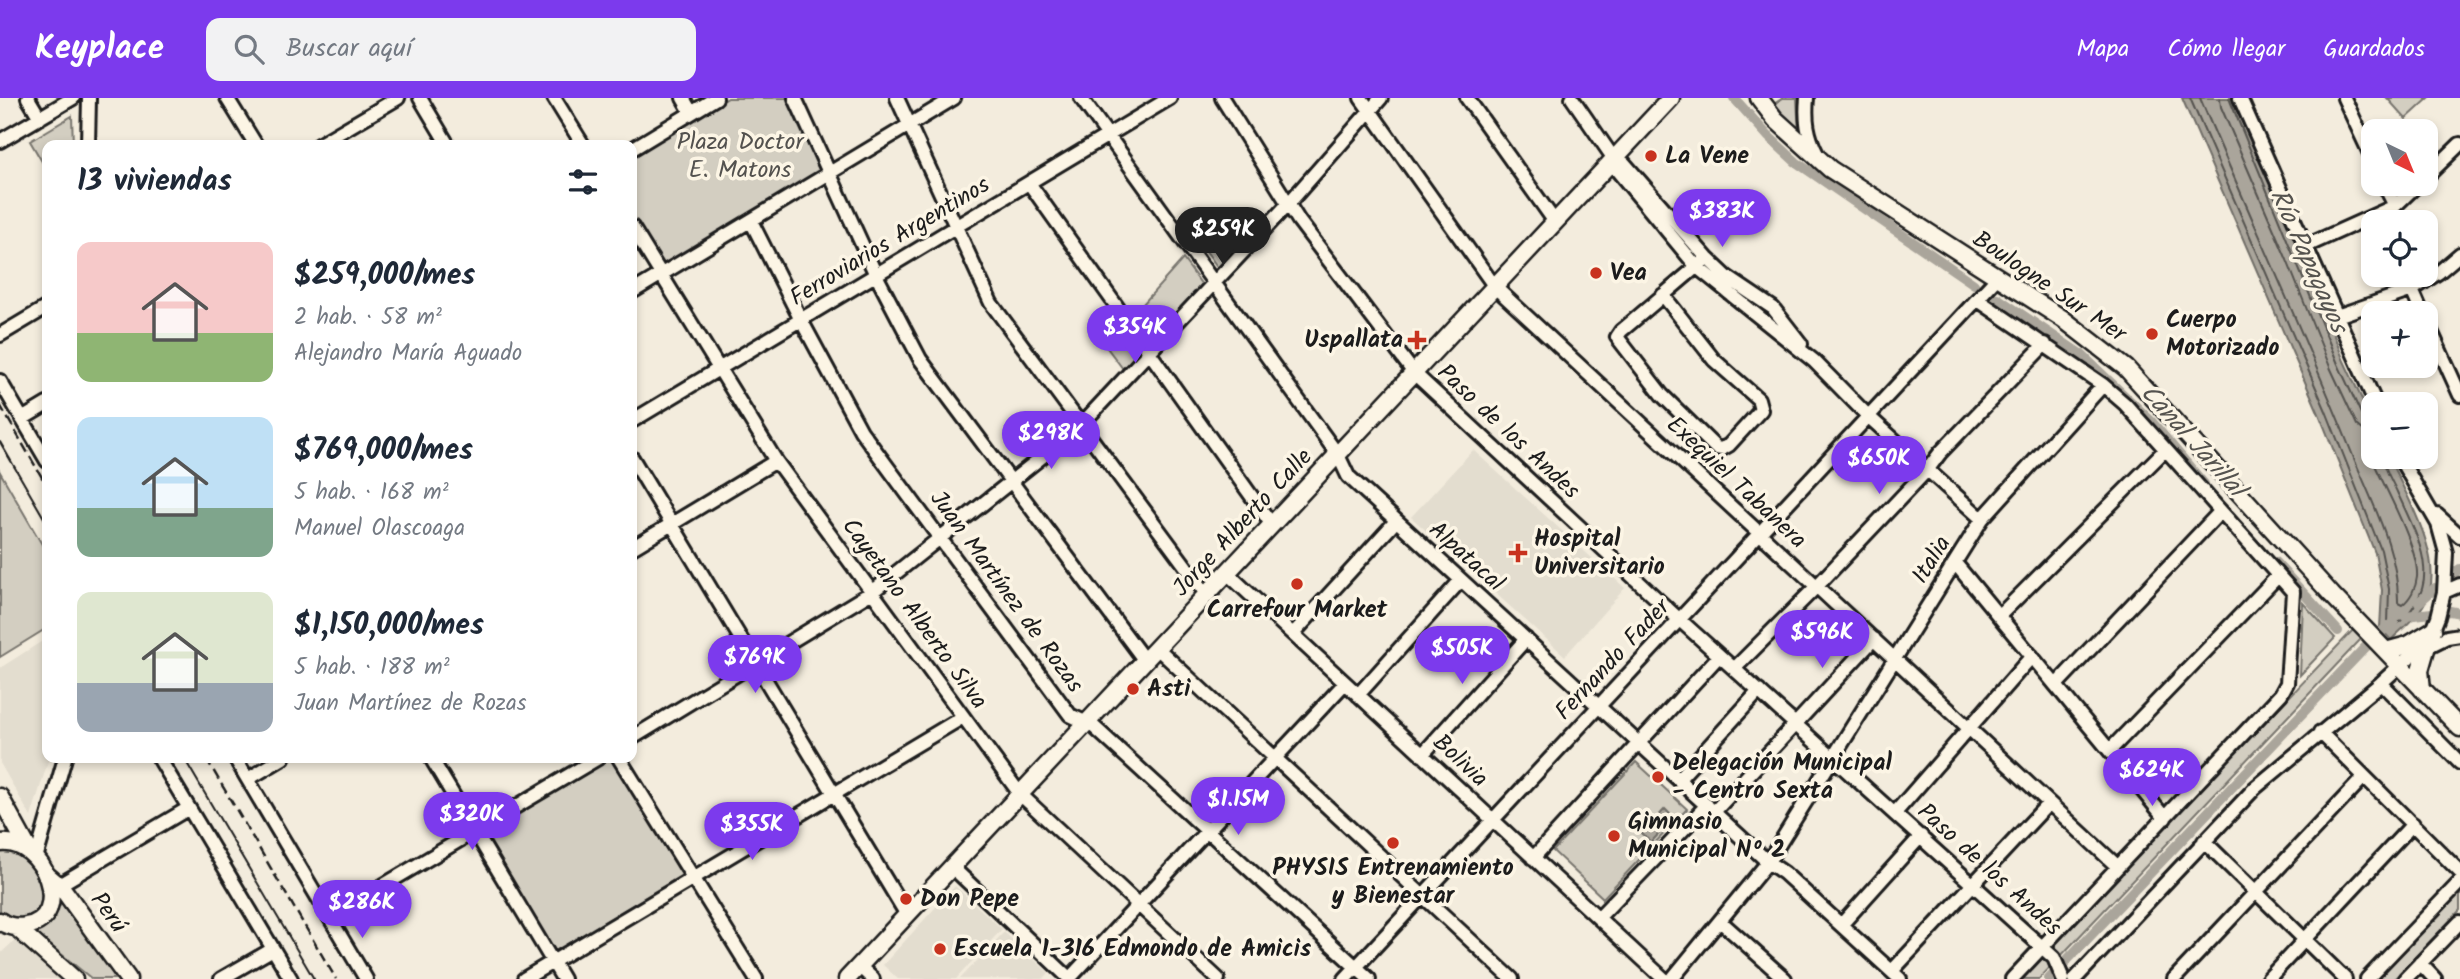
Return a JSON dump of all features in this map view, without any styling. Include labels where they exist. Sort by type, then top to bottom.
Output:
[{"type":"main road","name":"Jorge Alberto Calle","points":[[847,979],[1671,98]]},
{"type":"main road","name":"Boulogne Sur Mer","points":[[1764,100],[1775,119],[1822,163],[2078,330],[2137,378],[2318,579],[2460,728]]},
{"type":"main road","points":[[2386,651],[2408,645],[2433,630]]},
{"type":"main road","points":[[2422,690],[2420,670],[2433,630]]},
{"type":"main road","points":[[0,797],[32,853]]},
{"type":"main road","points":[[0,843],[15,843],[32,853]]},
{"type":"main road","name":"Perú","points":[[32,853],[128,979]]},
{"type":"main road","points":[[5,924],[37,923],[47,913],[53,881]]},
{"type":"main road","points":[[5,924],[74,979]]},
{"type":"street","points":[[28,98],[40,118]]},
{"type":"street","points":[[0,141],[73,98]]},
{"type":"street","points":[[88,140],[89,98]]},
{"type":"street","points":[[228,98],[253,140]]},
{"type":"street","points":[[326,140],[397,98]]},
{"type":"street","points":[[420,98],[445,140]]},
{"type":"street","points":[[554,98],[580,140]]},
{"type":"street","points":[[683,98],[691,112]]},
{"type":"street","points":[[637,146],[716,98]]},
{"type":"street","points":[[795,98],[876,275],[920,359],[1145,661]]},
{"type":"street","points":[[897,98],[991,303],[1207,595]]},
{"type":"street","points":[[637,289],[954,98]]},
{"type":"street","name":"Alpatacal","points":[[1081,98],[1338,455],[1348,476],[1768,862],[1896,975]]},
{"type":"street","name":"Ferroviarios Argentinos","points":[[637,418],[1170,98]]},
{"type":"street","name":"Paso de los Andes","points":[[1222,98],[1289,203],[1414,373],[1679,620],[2054,958],[2063,979]]},
{"type":"street","name":"Exequiel Tabanera","points":[[1361,98],[1494,287],[2118,867]]},
{"type":"street","points":[[637,735],[872,592],[1082,423],[1289,203],[1381,98]]},
{"type":"street","points":[[1468,98],[1555,222]]},
{"type":"street","points":[[1572,98],[1614,159],[1616,169],[1702,262],[1814,361],[1869,417],[1982,519]]},
{"type":"street","points":[[1807,98],[1805,116],[1808,132],[1822,163]]},
{"type":"street","points":[[2240,98],[2371,392]]},
{"type":"street","points":[[2344,98],[2361,134]]},
{"type":"street","points":[[2438,165],[2455,149],[2460,163]]},
{"type":"street","points":[[1029,183],[1272,525]]},
{"type":"street","points":[[2390,196],[2395,206]]},
{"type":"street","points":[[2306,246],[2395,206],[2405,196]]},
{"type":"street","name":"Juan Martínez de Rozas","points":[[751,221],[801,320],[862,430],[1070,715],[1087,722],[1368,979]]},
{"type":"street","name":"Cayetano Alberto Silva","points":[[637,236],[776,461],[1020,794],[1218,979]]},
{"type":"street","points":[[2337,316],[2412,290],[2460,254]]},
{"type":"street","points":[[1663,295],[1714,360],[1758,399],[1761,405],[1761,411],[1722,449],[1716,448],[1672,406],[1617,337],[1621,331],[1663,295],[1702,262]]},
{"type":"street","name":"Fernando Fader","points":[[1345,979],[1997,278]]},
{"type":"street","points":[[2412,290],[2417,301]]},
{"type":"street","points":[[1978,300],[2103,385],[2125,404],[2293,592],[2285,688],[2011,979]]},
{"type":"street","points":[[0,335],[42,310]]},
{"type":"street","points":[[1734,669],[1817,586],[2045,344]]},
{"type":"street","points":[[2438,346],[2460,395]]},
{"type":"street","points":[[0,381],[42,453]]},
{"type":"street","name":"Italia","points":[[1672,979],[1768,862],[1982,519],[2103,385]]},
{"type":"street","points":[[22,419],[42,407]]},
{"type":"street","points":[[1999,616],[2165,450]]},
{"type":"street","points":[[637,545],[776,461]]},
{"type":"street","points":[[637,467],[907,915]]},
{"type":"street","points":[[2075,979],[2272,772],[2401,666],[2433,630],[2447,564],[2442,533],[2430,507],[2406,469]]},
{"type":"street","points":[[2430,507],[2460,536]]},
{"type":"street","points":[[2056,685],[2220,512]]},
{"type":"street","points":[[1293,634],[1396,521]]},
{"type":"street","points":[[2447,564],[2460,556]]},
{"type":"street","points":[[1955,563],[2165,818]]},
{"type":"street","name":"Bolivia","points":[[1227,573],[1664,979]]},
{"type":"street","points":[[2110,750],[2278,576]]},
{"type":"street","points":[[1358,695],[1461,580]]},
{"type":"street","points":[[2442,596],[2460,585]]},
{"type":"street","points":[[2433,630],[2448,626],[2460,632]]},
{"type":"street","points":[[2433,630],[2447,637],[2460,632]]},
{"type":"street","points":[[1422,755],[1526,639]]},
{"type":"street","points":[[1598,918],[1796,723],[1874,639]]},
{"type":"street","points":[[1157,648],[1513,979]]},
{"type":"street","points":[[1534,858],[1720,656]]},
{"type":"street","points":[[1895,813],[2032,656]]},
{"type":"street","points":[[952,867],[1070,979],[1345,682]]},
{"type":"street","points":[[2381,683],[2460,764]]},
{"type":"street","points":[[1679,779],[1759,691]]},
{"type":"street","points":[[524,979],[962,717]]},
{"type":"street","points":[[2320,733],[2460,872]]},
{"type":"street","points":[[32,853],[63,763]]},
{"type":"street","points":[[162,763],[291,979]]},
{"type":"street","points":[[238,763],[366,979]]},
{"type":"street","points":[[248,779],[275,763]]},
{"type":"street","points":[[434,763],[563,979]]},
{"type":"street","points":[[330,918],[590,763]]},
{"type":"street","points":[[622,763],[756,979]]},
{"type":"street","points":[[2174,979],[2363,778]]},
{"type":"street","points":[[1896,975],[1973,884],[2049,803]]},
{"type":"street","points":[[53,881],[189,808]]},
{"type":"street","points":[[2268,979],[2413,824]]},
{"type":"street","points":[[1841,925],[1921,836]]},
{"type":"street","points":[[2204,841],[2345,979]]},
{"type":"street","points":[[2367,979],[2460,882]]},
{"type":"street","points":[[1720,921],[1785,979]]},
{"type":"street","points":[[2405,979],[2460,922]]},
{"type":"street","points":[[221,979],[273,949]]},
{"type":"street","points":[[2420,964],[2435,979]]},
{"type":"street","points":[[859,967],[873,979]]},
{"type":"shaded area","name":"Hospital Universitario","points":[[1473,450],[1625,588],[1565,656],[1411,517]]},
{"type":"shaded area","points":[[42,641],[42,763],[47,763],[31,817],[0,763],[0,668]]},
{"type":"shaded area","points":[[955,886],[1002,929],[956,979],[898,979],[883,965]]},
{"type":"shaded area","points":[[1004,932],[1049,973],[1043,979],[960,979]]},
{"type":"shaded area","points":[[15,940],[68,979],[0,979],[0,954]]},
{"type":"green space","name":"Plaza Doctor E. Matons","points":[[728,98],[788,98],[820,172],[664,265],[637,224],[637,155]]},
{"type":"green space","points":[[1783,98],[1797,98],[1799,136],[1771,106]]},
{"type":"green space","points":[[2387,98],[2429,98],[2406,119]]},
{"type":"green space","points":[[72,116],[73,140],[42,140],[42,161],[30,141]]},
{"type":"green space","points":[[1211,227],[1231,254],[1218,268],[1199,241]]},
{"type":"green space","points":[[1183,259],[1202,285],[1152,338],[1134,314]]},
{"type":"green space","points":[[1118,331],[1136,355],[1123,369],[1105,345]]},
{"type":"green space","points":[[0,472],[42,544],[42,631],[0,657]]},
{"type":"green space","points":[[2303,603],[2335,638],[2300,675]]},
{"type":"green space","points":[[2354,629],[2362,638],[2039,979],[2020,979]]},
{"type":"green space","name":"Gimnasio Municipal Nº 2","points":[[1636,762],[1687,809],[1603,898],[1553,851]]},
{"type":"green space","points":[[597,763],[615,763],[682,875],[553,953],[481,832]]},
{"type":"green space","points":[[6,851],[25,859],[37,875],[40,885],[37,915],[21,922],[0,911],[0,852]]},
{"type":"green space","points":[[2460,886],[2460,910],[2394,979],[2372,979]]},
{"type":"green space","points":[[60,899],[117,979],[92,979],[33,931],[56,910]]},
{"type":"water","points":[[2182,98],[2235,98],[2361,397],[2361,469],[2394,469],[2414,509],[2428,550],[2430,588],[2421,609],[2391,640],[2380,628],[2382,590],[2375,553],[2319,414]]},
{"type":"water","points":[[1665,809],[1674,818],[1651,842],[1642,834]]},
{"type":"waterway","name":"Canal Jarillal","points":[[1734,98],[1796,162],[1974,284]]},
{"type":"waterway","name":"Canal Jarillal","points":[[1997,298],[2083,356],[2151,421],[2204,484]]},
{"type":"waterway","name":"Canal Jarillal","points":[[2275,562],[2338,631]]},
{"type":"waterway","points":[[2451,576],[2460,569]]},
{"type":"waterway","points":[[2419,602],[2435,588]]},
{"type":"waterway","points":[[2405,616],[2450,611],[2460,613]]},
{"type":"waterway","points":[[2049,979],[2378,634],[2394,623]]},
{"type":"tram line","points":[[0,442],[42,514]]},
{"type":"tram line","points":[[187,763],[314,979]]},
{"type":"railway","points":[[0,405],[42,477]]},
{"type":"railway","points":[[209,763],[336,979]]},
{"type":"place","name":"La Vene","points":[[1651,156]]},
{"type":"place","name":"Vea","points":[[1596,273]]},
{"type":"place","name":"Cuerpo Motorizado","points":[[2152,334]]},
{"type":"place","name":"Uspallata","points":[[1417,340]]},
{"type":"place","name":"Hospital Universitario","points":[[1518,553]]},
{"type":"place","name":"Carrefour Market","points":[[1297,584]]},
{"type":"place","name":"Asti","points":[[1133,689]]},
{"type":"place","name":"Delegación Municipal - Centro Sexta","points":[[1658,777]]},
{"type":"place","name":"Gimnasio Municipal Nº 2","points":[[1614,836]]},
{"type":"place","name":"PHYSIS Entrenamiento y Bienestar","points":[[1393,843]]},
{"type":"place","name":"Don Pepe","points":[[906,899]]},
{"type":"place","name":"Escuela 1-316 Edmondo de Amicis","points":[[940,949]]},
{"type":"water label","name":"Río Papagayos","points":[[2308,261]]}]
